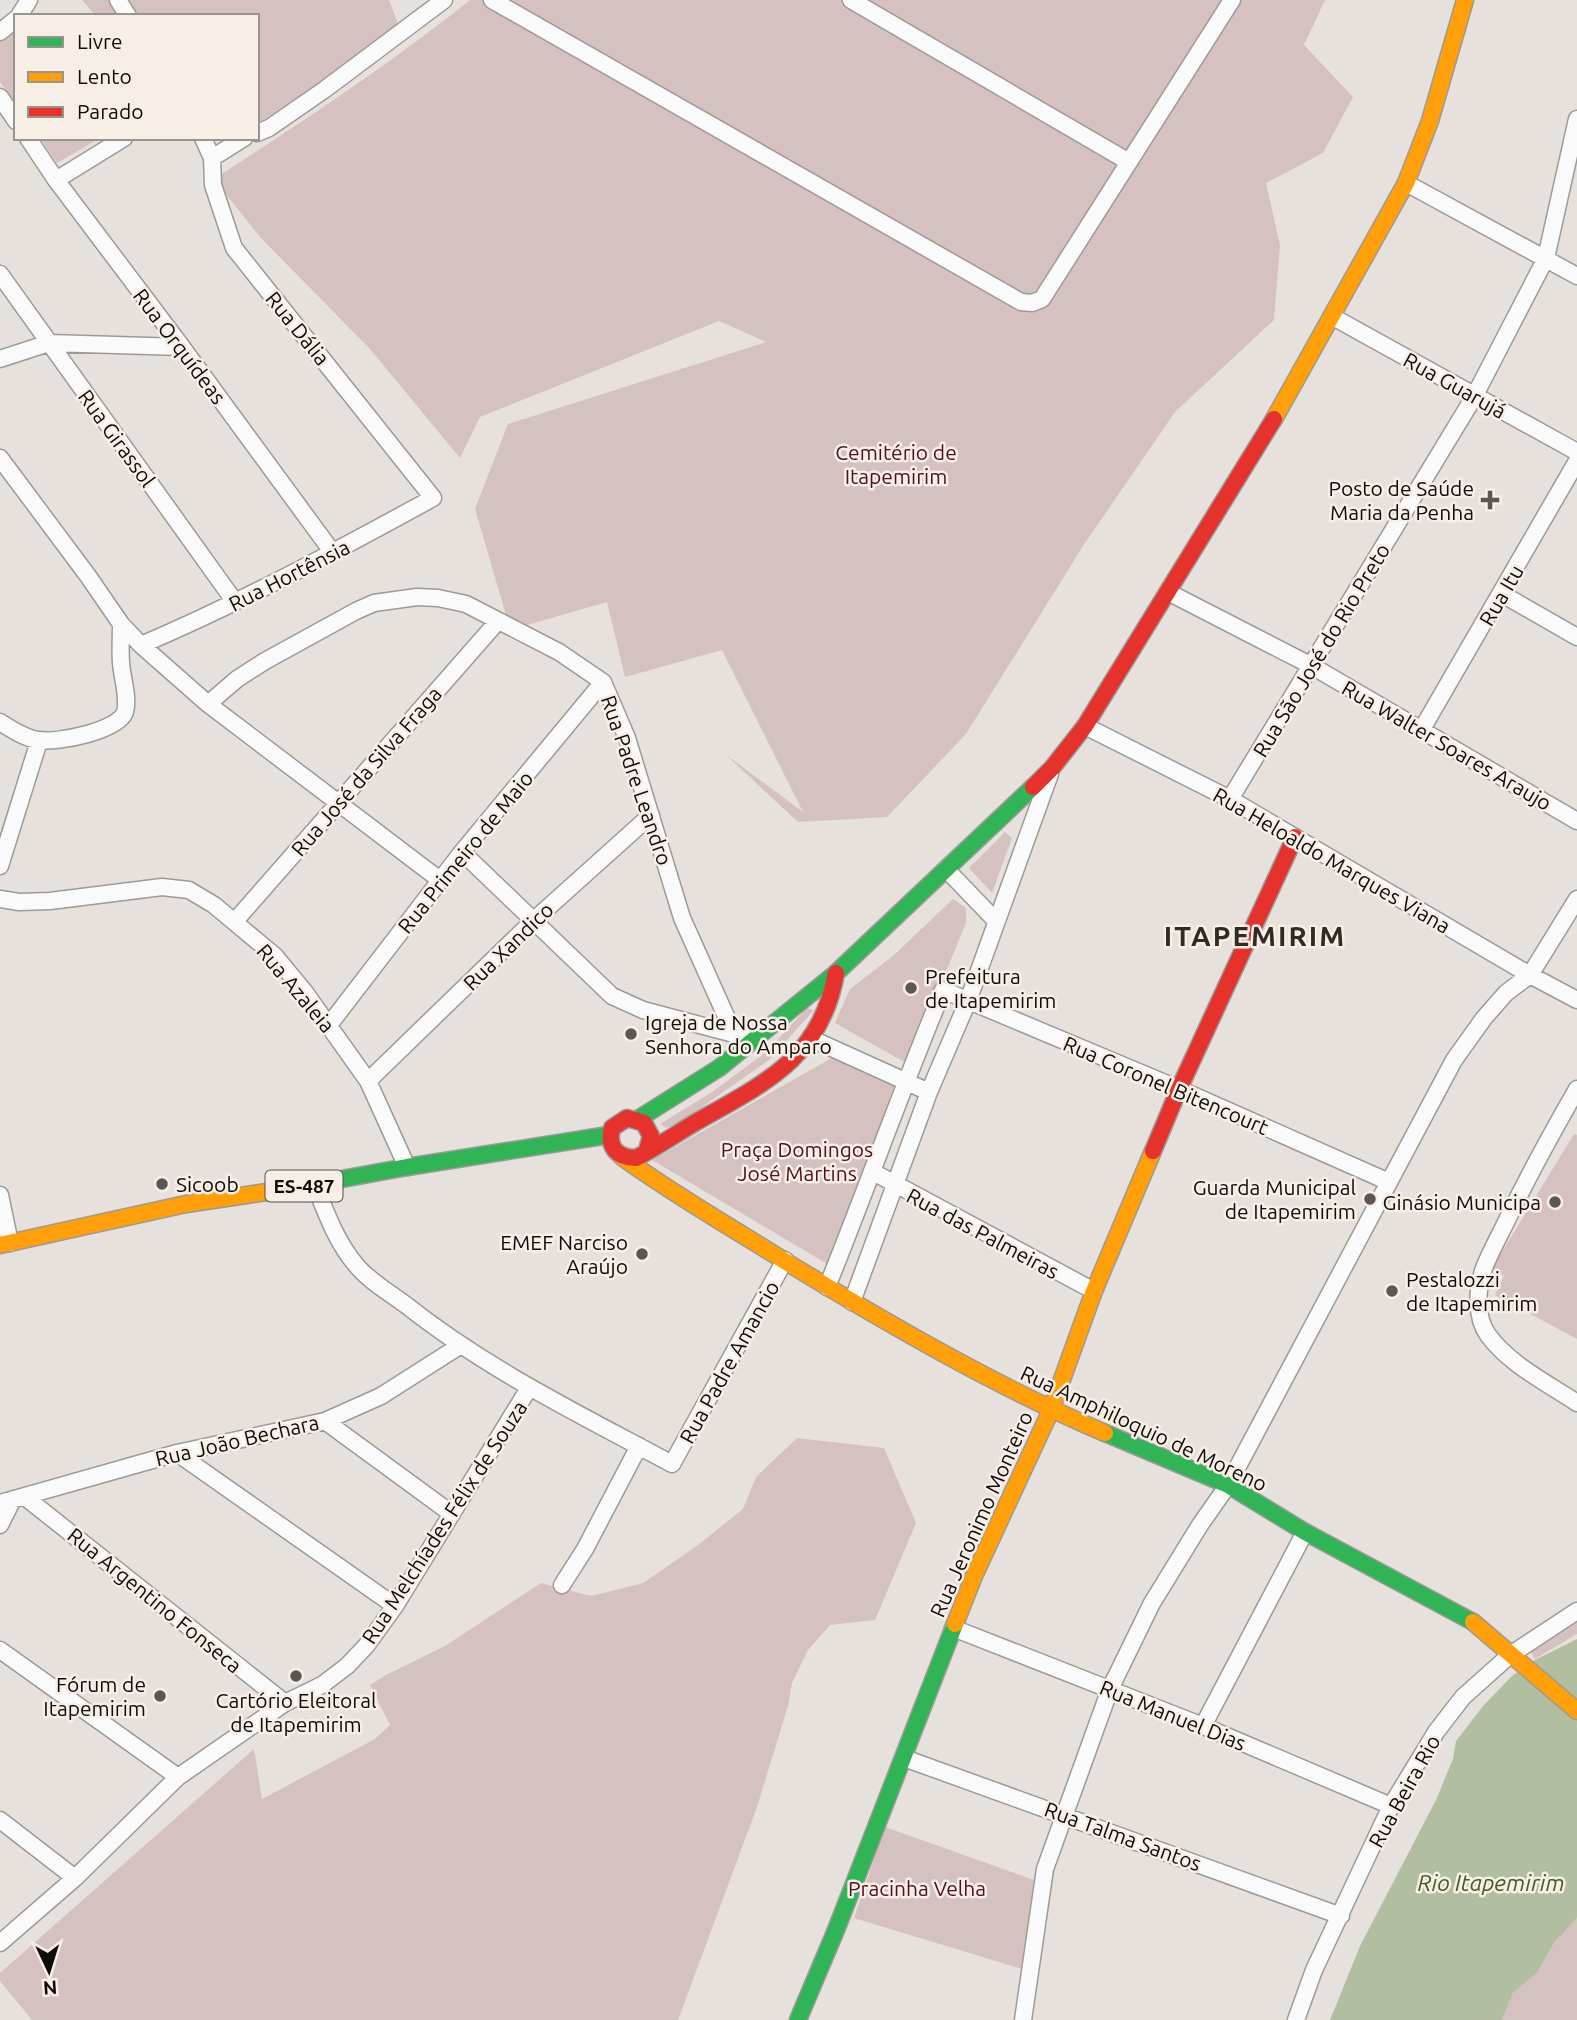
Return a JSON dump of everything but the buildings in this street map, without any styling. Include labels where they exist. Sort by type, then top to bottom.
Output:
[{"type":"main road","points":[[647,1150],[651,1136],[644,1123],[638,1119],[719,1068],[836,974],[1052,768],[1084,726],[1279,411],[1406,183],[1430,121],[1465,0]]},
{"type":"main road","name":"Rua Jeronimo Monteiro","points":[[798,2020],[836,1930],[974,1576],[1051,1410],[1094,1291],[1179,1089],[1295,837]]},
{"type":"main road","points":[[622,1157],[636,1158],[790,1062],[812,1039],[825,1017],[836,974]]},
{"type":"main road","name":"ES-487","points":[[5,1244],[186,1204],[609,1135],[612,1128],[624,1119],[638,1119]]},
{"type":"main road","points":[[609,1135],[612,1148],[655,1181],[827,1287]]},
{"type":"main road","name":"Rua Amphiloquio de Moreno","points":[[827,1287],[1051,1410],[1228,1485],[1305,1532],[1474,1622],[1577,1711]]},
{"type":"street","points":[[259,132],[324,90],[444,0]]},
{"type":"street","points":[[492,0],[1021,302],[1032,303],[1042,299],[1231,0]]},
{"type":"street","points":[[851,0],[1129,162]]},
{"type":"street","points":[[0,32],[14,21]]},
{"type":"street","points":[[0,97],[14,118]]},
{"type":"street","name":"Rua São José do Rio Preto","points":[[1230,799],[1474,397],[1546,258],[1571,169],[1577,118]]},
{"type":"street","name":"Rua Orquídeas","points":[[28,140],[332,553]]},
{"type":"street","points":[[56,180],[121,140]]},
{"type":"street","name":"Rua Dália","points":[[204,140],[212,158],[214,185],[233,248],[433,498]]},
{"type":"street","points":[[212,158],[241,140]]},
{"type":"street","points":[[1406,183],[1577,276]]},
{"type":"street","name":"Rua Girassol","points":[[0,274],[235,602]]},
{"type":"street","name":"Rua Guarujá","points":[[1333,317],[1577,453]]},
{"type":"street","points":[[0,359],[49,343],[183,347]]},
{"type":"street","points":[[0,458],[121,624],[141,645],[208,704],[440,880]]},
{"type":"street","name":"Rua Itu","points":[[1422,729],[1577,461]]},
{"type":"street","name":"Rua Hortênsia","points":[[141,645],[235,602],[433,498]]},
{"type":"street","name":"Rua Walter Soares Araujo","points":[[1168,592],[1312,666],[1577,821]]},
{"type":"street","points":[[1502,594],[1577,637]]},
{"type":"street","name":"Rua Padre Leandro","points":[[208,704],[237,679],[265,661],[356,611],[374,603],[397,598],[438,597],[466,604],[559,652],[603,681],[627,737],[682,918],[734,1034]]},
{"type":"street","name":"Rua José da Silva Fraga","points":[[235,921],[498,621]]},
{"type":"street","points":[[0,722],[14,731],[39,740],[82,736],[121,719],[125,706],[120,660],[121,624]]},
{"type":"street","name":"Rua Primeiro de Maio","points":[[329,1025],[462,852],[603,681]]},
{"type":"street","name":"Rua Heloaldo Marques Viana","points":[[1084,726],[1230,799],[1577,1000]]},
{"type":"street","points":[[0,866],[39,740]]},
{"type":"street","points":[[852,1301],[929,1092],[968,1001],[1052,768]]},
{"type":"street","name":"Rua Xandico","points":[[368,1081],[533,921],[651,815]]},
{"type":"street","points":[[462,852],[612,996],[643,1010],[754,1040]]},
{"type":"street","points":[[946,869],[996,921]]},
{"type":"street","name":"Rua Azaleia","points":[[0,899],[33,903],[177,887],[199,895],[235,921],[275,957],[329,1025],[368,1081],[407,1167]]},
{"type":"street","points":[[1023,2020],[1045,1869],[1110,1689],[1152,1603],[1193,1535],[1228,1485],[1454,1060],[1483,1018],[1506,993],[1530,975],[1577,898]]},
{"type":"street","name":"Rua Coronel Bitencourt","points":[[904,1082],[943,990],[1179,1089],[1389,1182]]},
{"type":"street","points":[[812,1039],[929,1092]]},
{"type":"street","points":[[827,1287],[873,1172],[904,1082]]},
{"type":"street","points":[[1577,1089],[1533,1167],[1483,1270],[1479,1297],[1482,1323],[1487,1334],[1500,1348],[1577,1403]]},
{"type":"street","name":"Rua das Palmeiras","points":[[873,1172],[894,1186],[1094,1291]]},
{"type":"street","points":[[315,1185],[331,1225],[346,1252],[359,1268],[428,1323],[461,1345],[529,1388],[639,1446],[585,1549],[562,1585]]},
{"type":"street","points":[[0,1195],[5,1244]]},
{"type":"street","name":"Rua Padre Amancio","points":[[639,1446],[673,1464],[785,1260]]},
{"type":"street","name":"Rua João Bechara","points":[[13,1500],[177,1453],[325,1421],[381,1396],[461,1345]]},
{"type":"street","name":"Rua Melchíades Félix de Souza","points":[[0,1943],[75,1878],[178,1777],[285,1703],[322,1685],[347,1666],[366,1646],[395,1606],[529,1388]]},
{"type":"street","points":[[325,1421],[452,1514]]},
{"type":"street","points":[[177,1453],[395,1606]]},
{"type":"street","points":[[0,1525],[13,1500]]},
{"type":"street","name":"Rua Argentino Fonseca","points":[[13,1500],[285,1703]]},
{"type":"street","points":[[1203,1726],[1305,1532]]},
{"type":"street","name":"Rua Beira Rio","points":[[1296,2020],[1314,1970],[1391,1806],[1423,1751],[1463,1697],[1516,1660],[1577,1611]]},
{"type":"street","name":"Rua Manuel Dias","points":[[953,1628],[1203,1726],[1391,1806]]},
{"type":"street","points":[[0,1650],[178,1777]]},
{"type":"street","name":"Rua Talma Santos","points":[[904,1758],[1341,1916]]},
{"type":"street","points":[[0,1820],[75,1878]]},
{"type":"green space","points":[[82,0],[389,0],[400,29],[259,123],[259,14],[94,14]]},
{"type":"green space","name":"Cemitério de Itapemirim","points":[[470,0],[1325,0],[1304,45],[1353,97],[1323,153],[1266,183],[1280,245],[1274,320],[1175,412],[1083,546],[966,734],[887,817],[798,822],[725,754],[803,812],[722,650],[625,677],[607,602],[527,625],[506,615],[475,509],[508,424],[766,342],[719,321],[480,417],[460,458],[370,349],[260,237],[214,179],[377,70]]},
{"type":"green space","points":[[14,31],[14,101],[0,82],[0,40]]},
{"type":"green space","points":[[41,140],[97,140],[57,163]]},
{"type":"green space","points":[[1005,832],[1012,838],[992,893],[969,868]]},
{"type":"green space","points":[[953,899],[966,908],[966,923],[908,1064],[835,1023],[850,989],[894,955]]},
{"type":"green space","points":[[807,1008],[814,1010],[769,1060],[682,1121],[666,1128],[660,1124],[712,1092],[766,1052]]},
{"type":"green space","name":"Praça Domingos José Martins","points":[[837,1055],[901,1086],[834,1268],[652,1160]]},
{"type":"green space","name":"Ginásio Municipa","points":[[1574,1134],[1577,1135],[1577,1339],[1495,1295],[1504,1276],[1492,1268]]},
{"type":"green space","points":[[797,1438],[884,1448],[916,1523],[875,1620],[830,1625],[808,1650],[792,1683],[788,1706],[757,1807],[678,2020],[32,2020],[0,1981],[0,1973],[254,1749],[262,1799],[375,1739],[390,1725],[370,1685],[445,1646],[541,1583],[591,1596],[643,1583],[698,1545],[743,1509],[756,1477]]},
{"type":"green space","points":[[1577,1619],[1577,1634],[1535,1659],[1529,1650]]},
{"type":"green space","name":"Pracinha Velha","points":[[885,1827],[1040,1882],[1025,1970],[854,1918]]},
{"type":"green space","points":[[1577,1918],[1577,2020],[1502,2020],[1513,1993],[1537,1973],[1554,1943]]},
{"type":"water","name":"Rio Itapemirim","points":[[1577,1639],[1577,1918],[1554,1943],[1537,1973],[1513,1993],[1502,2020],[1330,2020],[1360,1946],[1436,1800],[1453,1759],[1456,1741],[1483,1706],[1512,1676],[1531,1662]]},
{"type":"traffic: fast","points":[[638,1119],[719,1068],[836,973],[1033,787]]},
{"type":"traffic: fast","points":[[293,1188],[609,1135]]},
{"type":"traffic: fast","points":[[1105,1433],[1228,1485],[1305,1532],[1473,1622]]},
{"type":"traffic: fast","points":[[798,2020],[836,1930],[955,1624]]},
{"type":"traffic: slow","points":[[1274,419],[1406,183],[1430,121],[1465,0]]},
{"type":"traffic: slow","points":[[955,1624],[974,1576],[1051,1410],[1094,1291],[1153,1151]]},
{"type":"traffic: slow","points":[[622,1157],[701,1210],[901,1330],[1023,1395],[1105,1433]]},
{"type":"traffic: slow","points":[[0,1245],[186,1204],[293,1188]]},
{"type":"traffic: slow","points":[[1473,1622],[1577,1711]]},
{"type":"traffic: jam","points":[[1033,787],[1052,768],[1085,726],[1274,419]]},
{"type":"traffic: jam","points":[[1153,1151],[1295,837]]},
{"type":"traffic: jam","points":[[647,1150],[651,1136],[644,1123],[627,1118],[612,1128],[611,1141],[615,1150],[624,1156],[636,1158],[767,1080],[786,1065],[818,1027],[829,1002],[836,973]]},
{"type":"place","name":"Posto de Saúde Maria da Penha","points":[[1490,500]]},
{"type":"place","name":"Prefeitura de Itapemirim","points":[[911,988]]},
{"type":"place","name":"Igreja de Nossa Senhora do Amparo","points":[[631,1034]]},
{"type":"place","name":"Sicoob","points":[[162,1184]]},
{"type":"place","name":"Guarda Municipal de Itapemirim","points":[[1370,1199]]},
{"type":"place","name":"Ginásio Municipa","points":[[1555,1202]]},
{"type":"place","name":"EMEF Narciso Araújo","points":[[642,1254]]},
{"type":"place","name":"Pestalozzi de Itapemirim","points":[[1392,1291]]},
{"type":"place","name":"Cartório Eleitoral de Itapemirim","points":[[296,1676]]},
{"type":"place","name":"Fórum de Itapemirim","points":[[160,1696]]},
{"type":"district","name":"ITAPEMIRIM","points":[[1255,935]]}]
